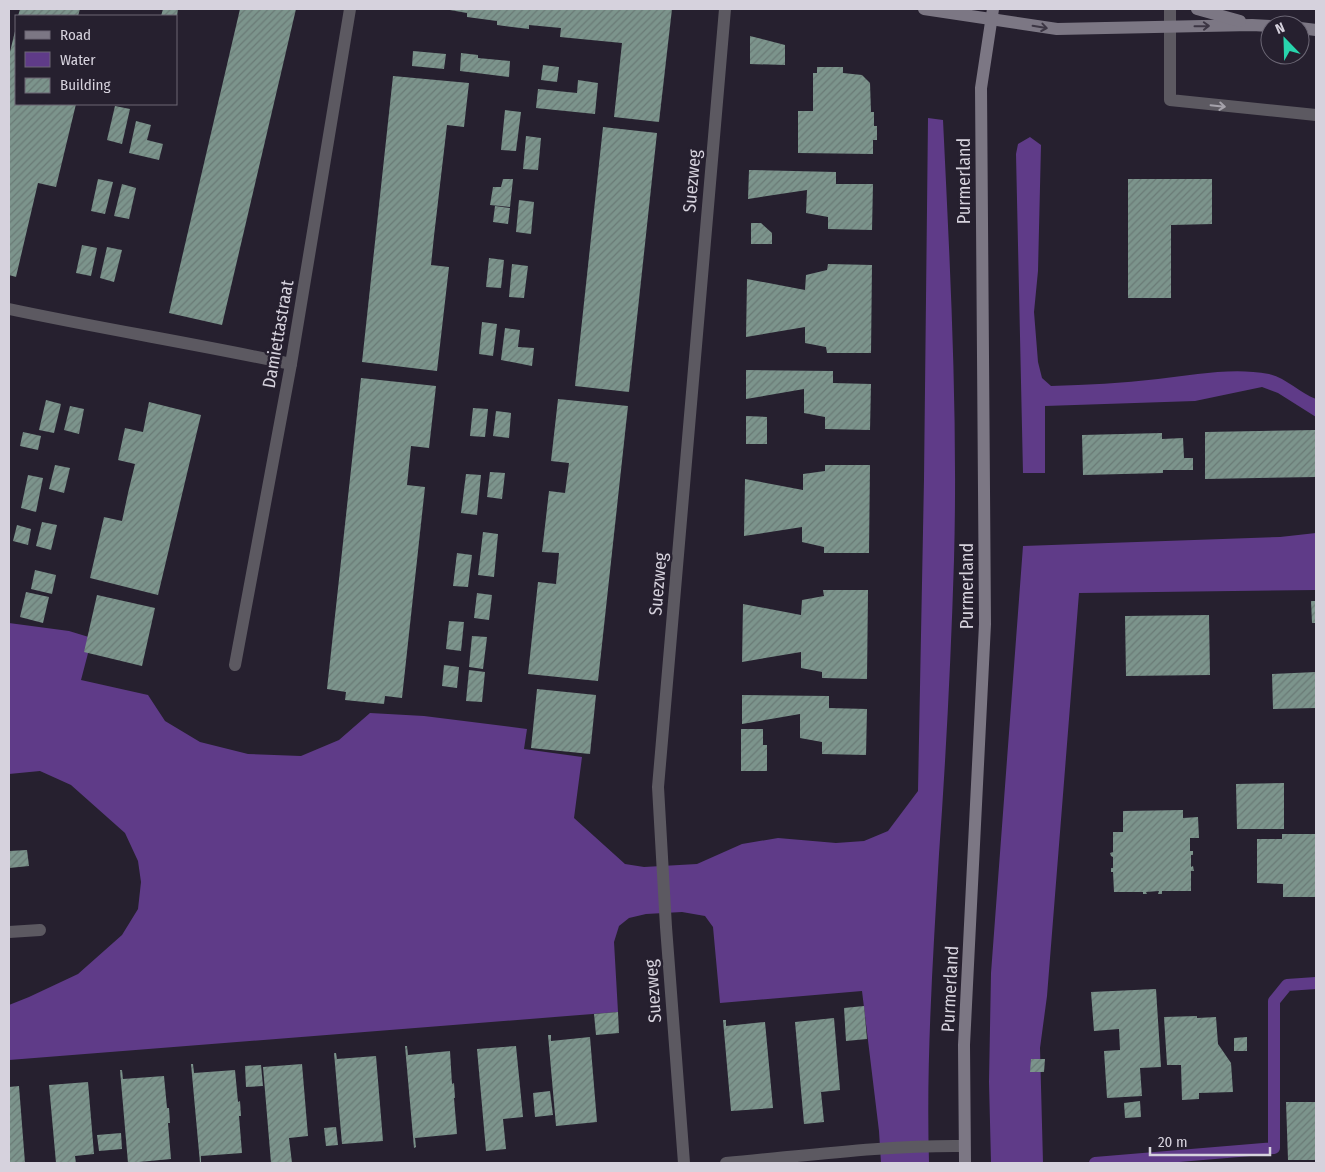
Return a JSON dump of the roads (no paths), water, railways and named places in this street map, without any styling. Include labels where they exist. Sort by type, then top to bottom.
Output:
[{"type":"street","name":"Damiettastraat","points":[[235,665],[291,364],[350,9]]},
{"type":"street","name":"Suezweg","points":[[684,1163],[661,851],[659,774],[725,9]]},
{"type":"street","points":[[924,9],[993,14],[1057,29],[1260,25]]},
{"type":"street","points":[[1170,9],[1170,100],[1316,115]]},
{"type":"street","points":[[1197,9],[1252,24]]},
{"type":"street","name":"Purmerland","points":[[965,1163],[964,1045],[985,624],[981,88],[993,14]]},
{"type":"street","points":[[9,309],[84,325],[223,349],[291,364]]},
{"type":"street","points":[[9,932],[40,930]]},
{"type":"street","points":[[726,1163],[870,1150],[964,1146]]},
{"type":"water","points":[[928,118],[943,120],[953,340],[955,450],[950,670],[934,931],[928,1086],[929,1163],[881,1163],[879,1131],[862,991],[720,1003],[713,927],[705,916],[682,912],[646,914],[629,918],[619,926],[614,942],[618,1012],[9,1060],[9,1005],[78,974],[122,935],[138,909],[141,882],[138,861],[125,833],[71,785],[40,771],[9,774],[9,623],[69,631],[92,638],[81,680],[148,695],[165,721],[200,742],[248,754],[301,756],[339,740],[370,713],[424,716],[527,729],[524,749],[582,757],[574,818],[625,864],[644,867],[697,864],[742,844],[778,838],[836,843],[864,841],[888,831],[918,791]]},
{"type":"water","points":[[1030,137],[1041,145],[1038,271],[1034,312],[1038,362],[1042,378],[1051,386],[1131,382],[1227,371],[1255,372],[1275,376],[1316,399],[1316,417],[1278,393],[1262,387],[1195,401],[1045,406],[1045,473],[1023,473],[1016,154],[1018,144]]},
{"type":"water","points":[[1316,533],[1316,590],[1079,593],[1047,996],[1040,1048],[1043,1163],[991,1163],[989,1082],[991,973],[1023,546],[1280,537]]},
{"type":"waterway","points":[[1095,1163],[1274,1148],[1274,1001],[1287,985],[1316,983]]}]
